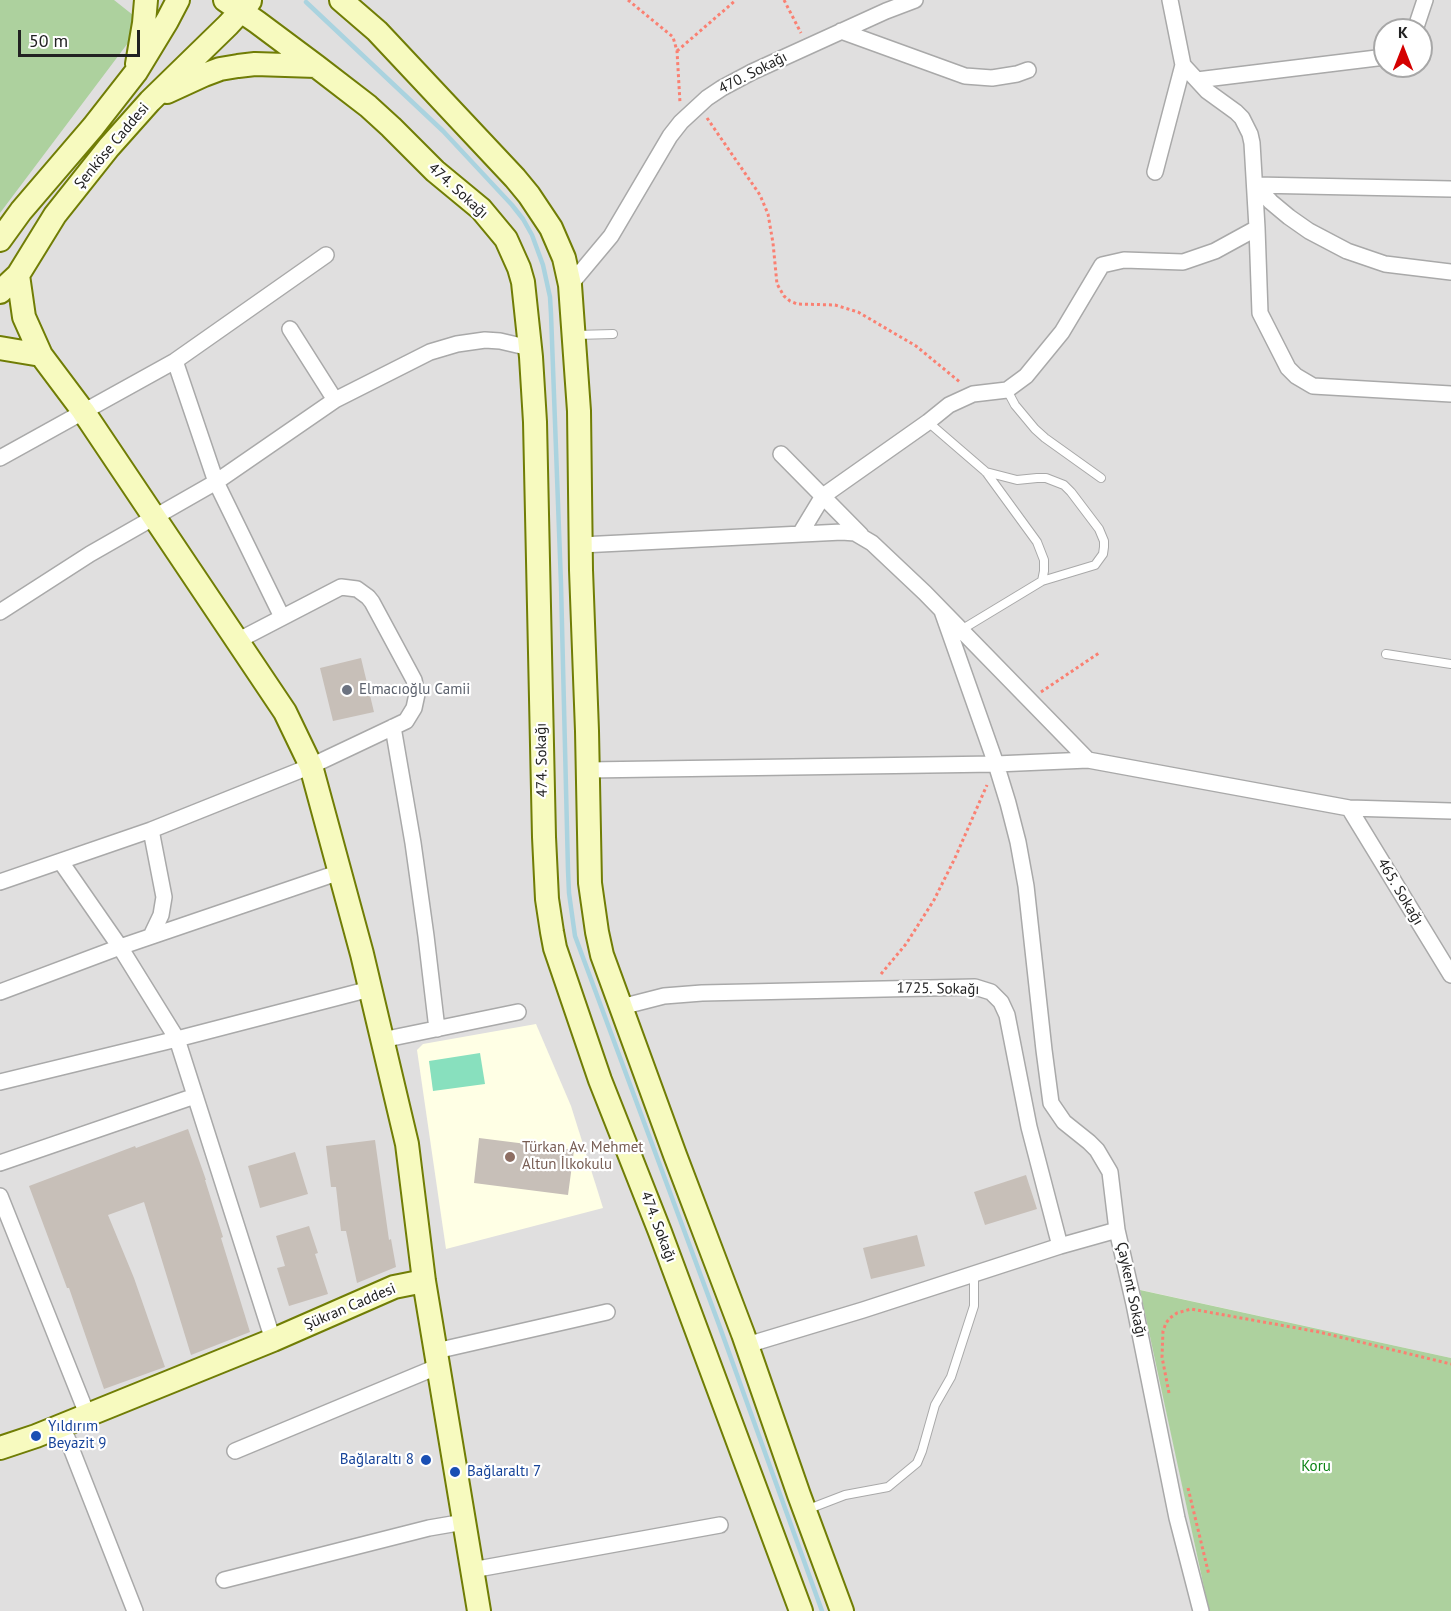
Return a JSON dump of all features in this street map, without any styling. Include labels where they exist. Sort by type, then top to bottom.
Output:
[{"type":"street","points":[[136,72],[147,0]]},
{"type":"street","name":"Şenköse Caddesi","points":[[0,240],[21,211],[93,127],[136,72],[168,21],[178,0]]},
{"type":"street","points":[[340,0],[377,31],[495,155],[529,195],[559,244],[570,285],[579,411],[592,909],[602,955],[747,1345],[842,1611]]},
{"type":"street","points":[[873,17],[875,0]]},
{"type":"street","name":"470. Sokağı","points":[[570,285],[611,236],[670,136],[698,106],[736,80],[841,31],[915,0]]},
{"type":"street","points":[[1155,172],[1183,65],[1170,0]]},
{"type":"street","points":[[1419,18],[1425,0]]},
{"type":"street","name":"Şenköse Caddesi","points":[[0,292],[18,275],[55,215],[109,147],[238,4]]},
{"type":"street","name":"474. Sokağı","points":[[238,4],[257,22],[368,106],[435,171],[481,209],[506,239],[519,268],[523,282],[530,348],[537,488],[544,837],[547,899],[555,948],[600,1080],[664,1242],[801,1611]]},
{"type":"street","points":[[841,31],[965,75],[992,78],[1028,70]]},
{"type":"street","points":[[1197,80],[1373,58]]},
{"type":"street","points":[[150,101],[189,81],[220,69],[255,64],[316,66]]},
{"type":"street","points":[[1183,65],[1214,97],[1236,112],[1247,126],[1252,143],[1255,185],[1260,313],[1288,368],[1296,376],[1313,386],[1451,394]]},
{"type":"street","points":[[1255,185],[1451,189]]},
{"type":"street","points":[[1255,185],[1289,218],[1347,252],[1385,264],[1451,272]]},
{"type":"street","points":[[800,534],[823,496],[928,422],[948,405],[973,394],[1007,390],[1026,376],[1062,332],[1102,265],[1124,260],[1183,262],[1215,251],[1257,228]]},
{"type":"street","points":[[0,458],[175,361],[326,255]]},
{"type":"street","points":[[18,275],[24,317],[41,355],[83,411],[285,712],[311,766],[370,989],[407,1144],[424,1281],[479,1611]]},
{"type":"street","points":[[290,329],[334,400]]},
{"type":"street","points":[[0,612],[90,554],[216,482],[334,400],[430,352],[478,341],[500,341],[530,348]]},
{"type":"street","points":[[0,348],[41,355]]},
{"type":"street","points":[[175,361],[216,482],[282,617]]},
{"type":"street","points":[[781,454],[942,611],[1088,760]]},
{"type":"street","points":[[581,545],[849,532],[864,537]]},
{"type":"street","points":[[0,882],[151,830],[311,766],[406,722],[411,715],[416,701],[414,680],[368,597],[357,589],[341,586],[237,641]]},
{"type":"street","points":[[942,611],[996,764],[1010,813],[1026,886],[1051,1103],[1064,1122],[1097,1150],[1110,1172],[1118,1230]]},
{"type":"street","points":[[393,727],[413,843],[437,1029]]},
{"type":"street","points":[[588,770],[996,764],[1088,760],[1349,808],[1451,811]]},
{"type":"street","name":"465. Sokağı","points":[[1349,808],[1451,975]]},
{"type":"street","points":[[151,830],[164,897],[161,915],[151,936]]},
{"type":"street","points":[[61,862],[120,947],[177,1039],[273,1340]]},
{"type":"street","points":[[0,992],[151,936],[340,872]]},
{"type":"street","name":"1725. Sokağı","points":[[621,1007],[642,1000],[683,993],[975,987],[991,992],[1001,1002],[1007,1015],[1029,1126],[1060,1246]]},
{"type":"street","points":[[0,1082],[370,989]]},
{"type":"street","points":[[382,1040],[518,1012]]},
{"type":"street","points":[[0,1163],[195,1096]]},
{"type":"street","points":[[0,1196],[87,1414]]},
{"type":"street","name":"Çaykent Sokağı","points":[[747,1345],[1060,1246],[1118,1230],[1177,1518],[1201,1611]]},
{"type":"street","name":"Şükran Caddesi","points":[[0,1448],[273,1340],[394,1287],[424,1281]]},
{"type":"street","points":[[235,1450],[437,1359],[607,1312]]},
{"type":"street","points":[[62,1425],[135,1611]]},
{"type":"street","points":[[224,1580],[429,1528],[464,1522]]},
{"type":"street","points":[[472,1570],[720,1525]]},
{"type":"lane","points":[[574,335],[613,334]]},
{"type":"lane","points":[[1007,390],[1015,405],[1035,429],[1101,478]]},
{"type":"lane","points":[[928,422],[986,472],[1037,542],[1044,560],[1042,581]]},
{"type":"lane","points":[[961,630],[1042,581],[1095,565],[1103,554],[1102,535],[1064,485],[1046,478],[1017,480],[986,472]]},
{"type":"lane","points":[[1386,654],[1451,664]]},
{"type":"lane","points":[[805,1510],[845,1495],[888,1487],[917,1463],[936,1405],[951,1377],[974,1306],[974,1274]]},
{"type":"path","points":[[628,0],[673,38],[677,51],[681,122]]},
{"type":"path","points":[[677,51],[736,0]]},
{"type":"path","points":[[784,0],[808,46]]},
{"type":"path","points":[[698,106],[760,195],[768,214],[777,284],[784,296],[797,304],[835,305],[858,312],[933,358],[973,394]]},
{"type":"path","points":[[1030,700],[1099,653]]},
{"type":"path","points":[[868,989],[906,944],[934,900],[996,764]]},
{"type":"path","points":[[1170,1398],[1162,1357],[1163,1331],[1170,1317],[1184,1310],[1319,1332],[1451,1364]]},
{"type":"path","points":[[1188,1486],[1210,1576]]},
{"type":"shaded area","points":[[0,0],[1451,0],[1451,1358],[1141,1290],[1209,1611],[0,1611]]},
{"type":"shaded area","name":"Türkan Av. Mehmet Altun İlkokulu","points":[[536,1024],[571,1106],[603,1208],[446,1249],[417,1050],[423,1044]]},
{"type":"green space","points":[[0,0],[114,0],[143,23],[0,213]]},
{"type":"green space","points":[[480,1053],[485,1084],[433,1091],[429,1061]]},
{"type":"green space","name":"Koru","points":[[1140,1290],[1451,1358],[1451,1611],[1209,1611]]},
{"type":"building","name":"Elmacıoğlu Camii","points":[[361,658],[374,712],[333,721],[320,668]]},
{"type":"building","points":[[188,1129],[206,1180],[250,1332],[191,1355],[144,1202],[108,1215],[134,1278],[165,1367],[104,1389],[69,1288],[67,1288],[29,1186],[135,1146],[136,1148]]},
{"type":"building","points":[[479,1138],[574,1150],[568,1195],[474,1183]]},
{"type":"building","points":[[375,1140],[389,1240],[391,1239],[396,1267],[357,1283],[346,1231],[341,1231],[336,1187],[331,1187],[326,1146]]},
{"type":"building","points":[[295,1152],[308,1194],[260,1208],[248,1166]]},
{"type":"building","points":[[1026,1175],[1037,1209],[985,1225],[974,1192]]},
{"type":"building","points":[[309,1226],[328,1294],[289,1306],[277,1268],[285,1266],[276,1236]]},
{"type":"building","points":[[917,1235],[925,1266],[871,1279],[863,1248]]},
{"type":"waterway","points":[[306,2],[443,131],[512,205],[532,235],[543,265],[551,314],[568,870],[575,936],[822,1611]]},
{"type":"place","name":"Elmacıoğlu Camii","points":[[347,690]]},
{"type":"place","name":"Türkan Av. Mehmet Altun İlkokulu","points":[[510,1157]]},
{"type":"place","name":"Yıldırım Beyazit 9","points":[[36,1436]]},
{"type":"place","name":"Bağlaraltı 8","points":[[426,1460]]},
{"type":"place","name":"Bağlaraltı 7","points":[[455,1472]]}]
